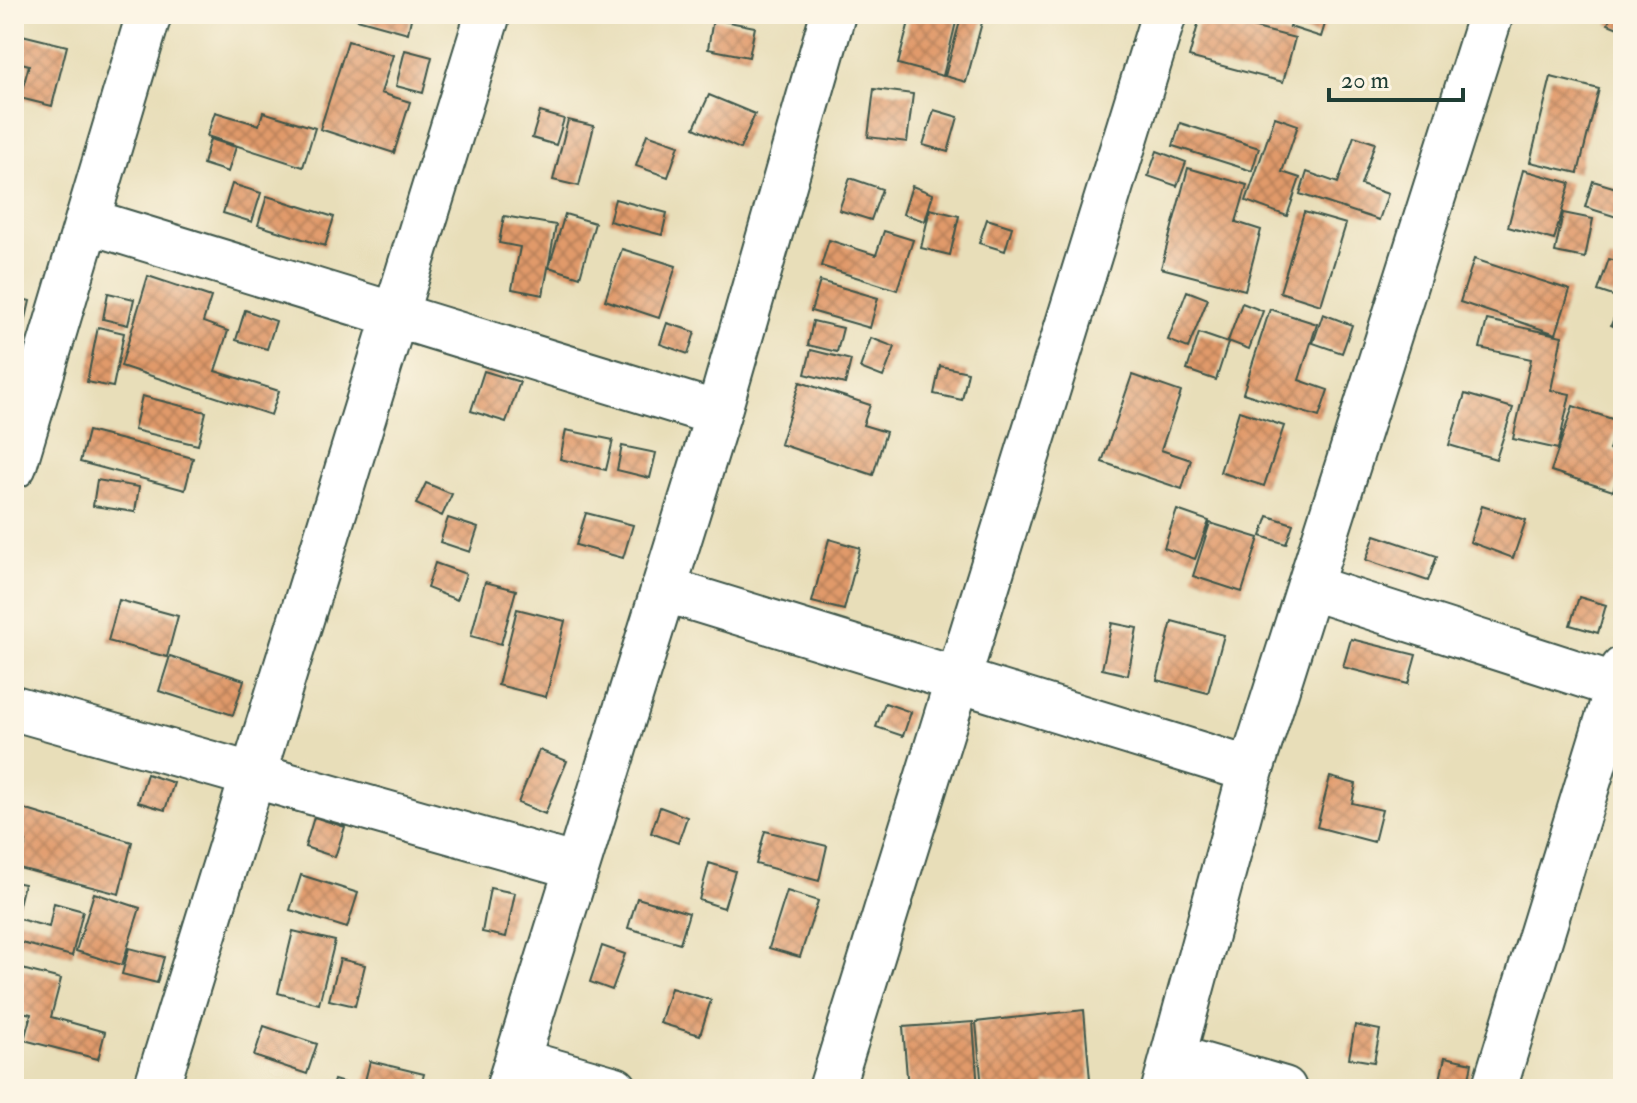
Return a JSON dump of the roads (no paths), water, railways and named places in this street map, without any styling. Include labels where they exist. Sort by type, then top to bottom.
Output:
[{"type":"street","points":[[14,466],[25,386],[88,221],[149,14]]},
{"type":"street","points":[[156,1089],[488,14]]},
{"type":"street","points":[[615,1089],[512,1075],[718,414],[833,14]]},
{"type":"street","points":[[831,1089],[1164,14]]},
{"type":"street","points":[[1284,1089],[1169,1073],[1251,770],[1491,14]]},
{"type":"street","points":[[88,221],[718,414]]},
{"type":"street","points":[[1309,587],[1621,681],[1494,1089]]},
{"type":"street","points":[[663,589],[1251,770]]},
{"type":"street","points":[[14,708],[577,867]]}]
